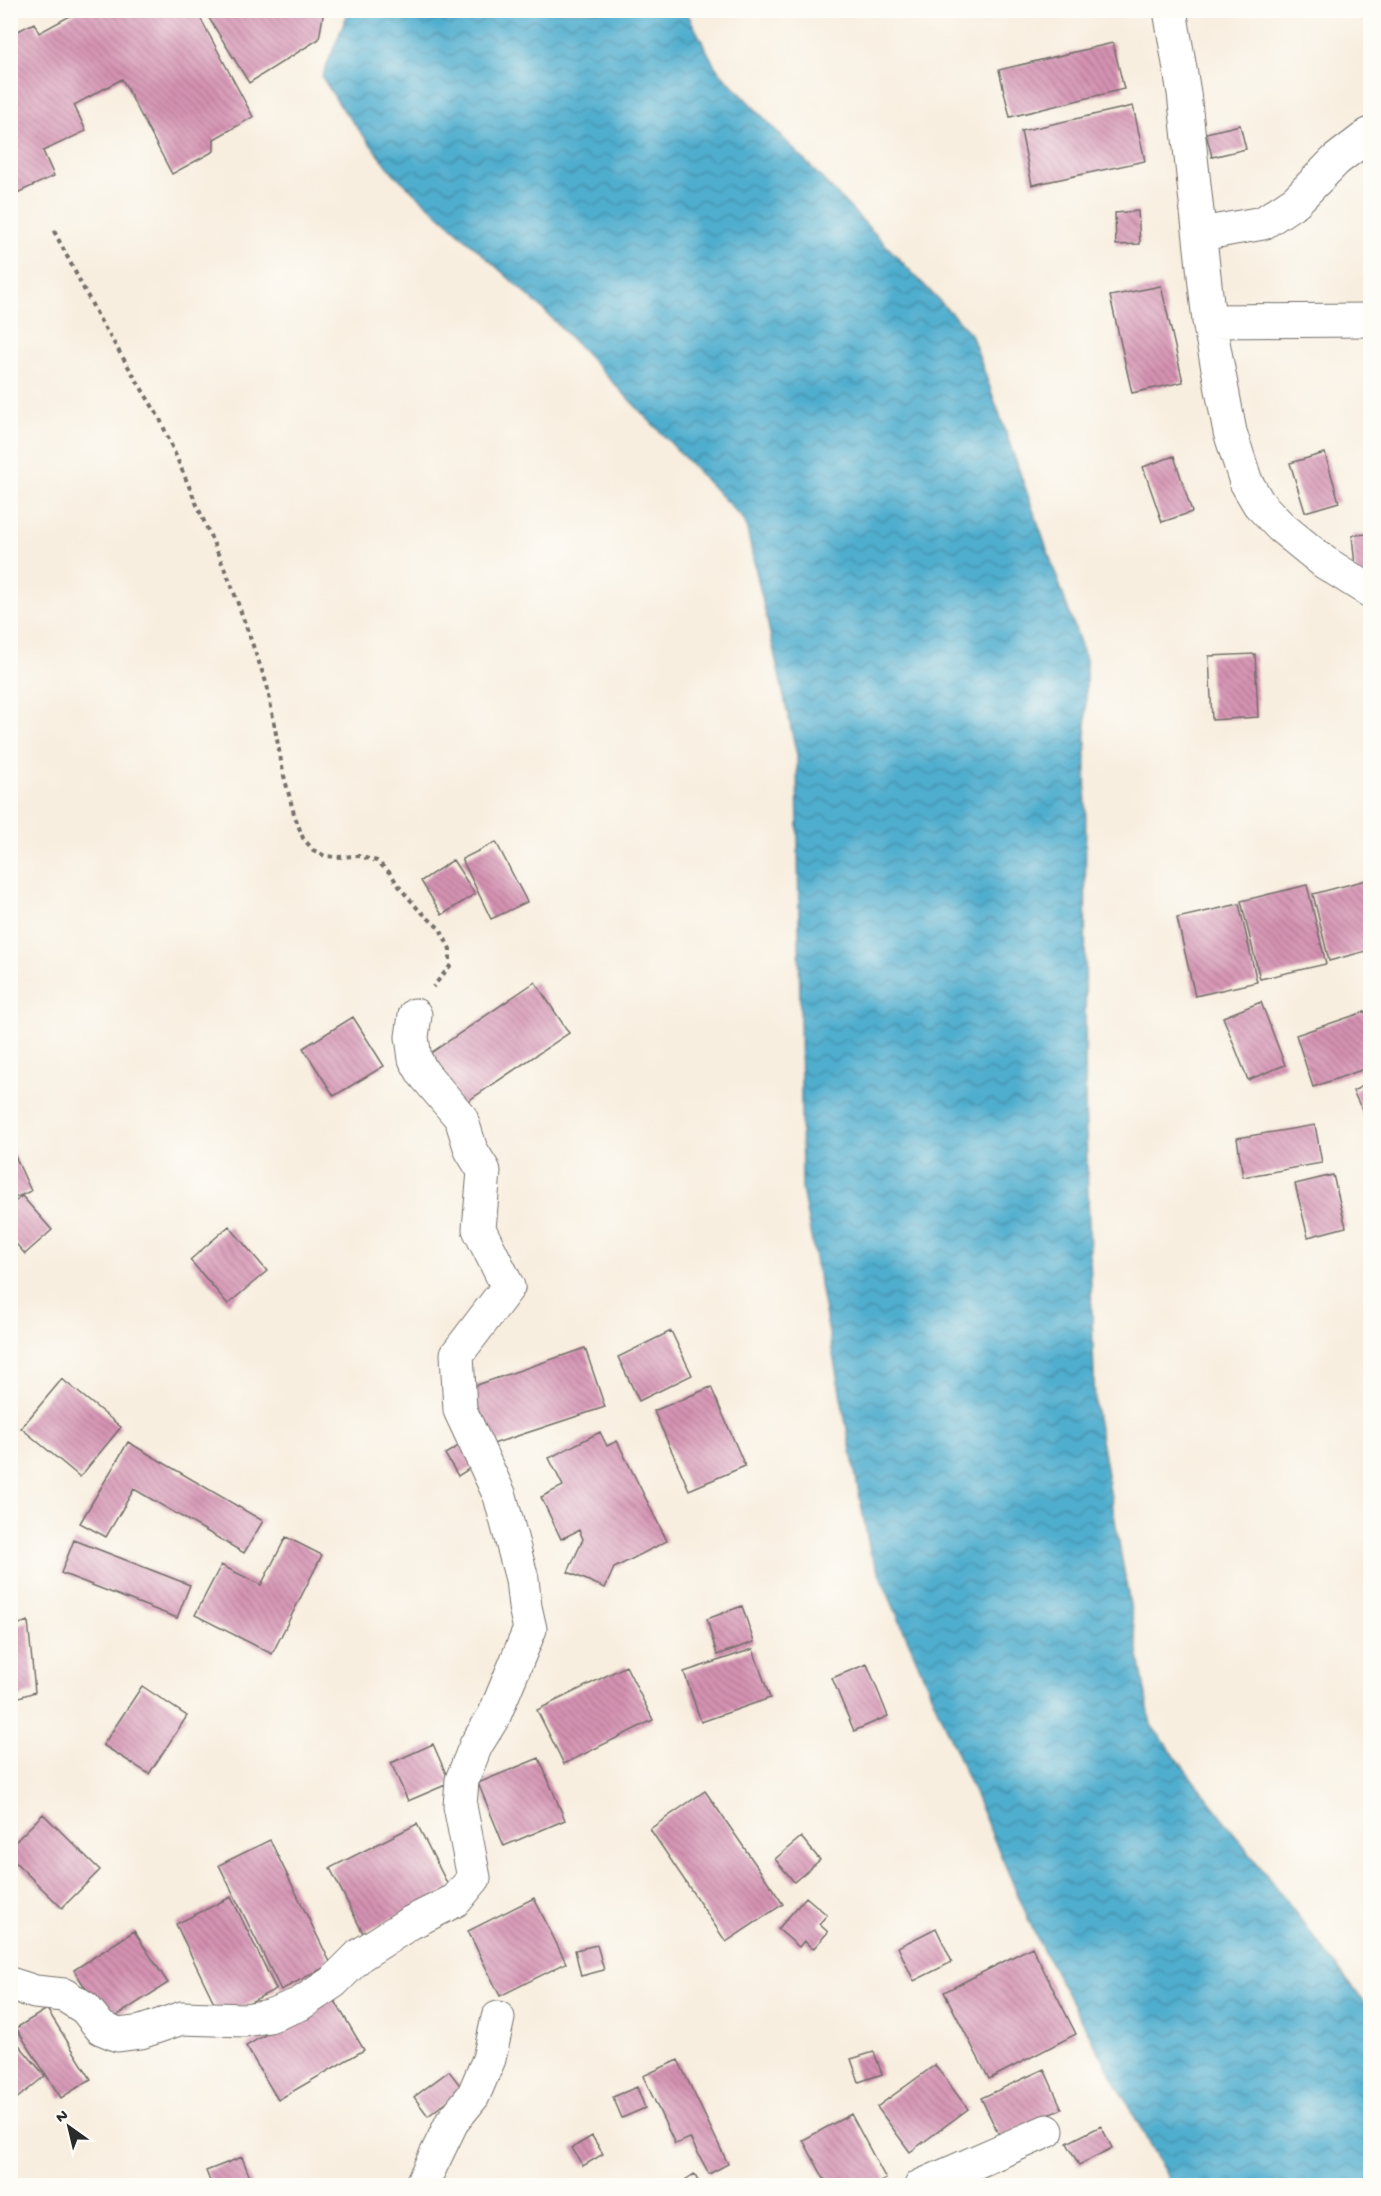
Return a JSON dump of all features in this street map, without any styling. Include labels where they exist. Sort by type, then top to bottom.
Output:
[{"type":"street","points":[[1170,10],[1184,93],[1209,321],[1230,432],[1246,482],[1259,504],[1281,527],[1324,562],[1371,591]]},
{"type":"street","points":[[1201,234],[1263,223],[1296,201],[1336,160],[1371,134]]},
{"type":"street","points":[[1209,321],[1371,320]]},
{"type":"street","points":[[10,1984],[35,1992],[64,1995],[84,2008],[101,2028],[118,2035],[141,2032],[182,2018],[245,2020],[269,2016],[300,2004],[333,1982],[360,1955],[410,1923],[456,1900],[474,1878],[460,1806],[462,1780],[476,1745],[494,1716],[530,1629],[522,1579],[500,1496],[460,1410],[457,1354],[507,1287],[479,1229],[484,1171],[471,1150],[461,1118],[423,1073],[415,1059],[412,1037],[415,1015]]},
{"type":"street","points":[[421,2186],[452,2122],[473,2096],[489,2059],[498,2018]]},
{"type":"street","points":[[921,2186],[958,2179],[1047,2131]]},
{"type":"path","points":[[54,231],[100,320],[160,419],[231,584],[267,685],[283,772],[303,838],[313,850],[325,856],[358,856],[377,861],[390,873],[400,889],[418,909],[440,929],[450,950],[450,966],[442,979],[428,992],[415,1015]]},
{"type":"water","points":[[349,11],[686,11],[716,68],[971,334],[1086,660],[1085,1104],[1095,1406],[1151,1725],[1370,2010],[1370,2185],[1172,2185],[1037,1939],[870,1552],[802,1189],[797,755],[745,521],[542,308],[394,174],[341,107],[322,77]]},
{"type":"building","points":[[81,10],[196,10],[253,117],[214,139],[214,151],[172,174],[122,79],[74,105],[86,131],[43,151],[54,176],[17,193],[10,179],[10,35],[34,23],[39,33]]},
{"type":"building","points":[[204,10],[324,10],[319,39],[249,83]]},
{"type":"building","points":[[1113,43],[1124,89],[1010,117],[999,70]]},
{"type":"building","points":[[1133,106],[1145,161],[1032,185],[1021,131]]},
{"type":"building","points":[[1240,125],[1246,149],[1212,157],[1206,133]]},
{"type":"building","points":[[1138,211],[1140,244],[1116,245],[1115,213]]},
{"type":"building","points":[[1161,286],[1183,382],[1132,393],[1110,296]]},
{"type":"building","points":[[1325,453],[1339,502],[1305,512],[1290,463]]},
{"type":"building","points":[[1174,456],[1192,512],[1162,522],[1143,467]]},
{"type":"building","points":[[1370,534],[1370,575],[1356,577],[1352,535]]},
{"type":"building","points":[[1255,654],[1258,717],[1212,720],[1209,656]]},
{"type":"building","points":[[496,842],[527,902],[491,919],[462,859]]},
{"type":"building","points":[[453,860],[475,894],[442,915],[421,881]]},
{"type":"building","points":[[1370,879],[1370,950],[1329,961],[1313,894]]},
{"type":"building","points":[[1307,885],[1326,964],[1260,979],[1241,901]]},
{"type":"building","points":[[1239,904],[1257,982],[1195,996],[1177,918]]},
{"type":"building","points":[[535,982],[569,1033],[462,1105],[428,1055]]},
{"type":"building","points":[[1261,1002],[1285,1065],[1248,1080],[1223,1017]]},
{"type":"building","points":[[1367,1011],[1370,1023],[1370,1067],[1313,1087],[1296,1035]]},
{"type":"building","points":[[353,1017],[384,1066],[334,1096],[303,1048]]},
{"type":"building","points":[[1370,1082],[1370,1108],[1363,1112],[1353,1091]]},
{"type":"building","points":[[1315,1125],[1322,1163],[1243,1177],[1237,1138]]},
{"type":"building","points":[[10,1145],[31,1191],[10,1200]]},
{"type":"building","points":[[1333,1175],[1346,1227],[1308,1237],[1295,1184]]},
{"type":"building","points":[[22,1196],[52,1230],[25,1254],[10,1237],[10,1206]]},
{"type":"building","points":[[229,1226],[267,1271],[228,1304],[190,1260]]},
{"type":"building","points":[[671,1331],[692,1375],[639,1401],[618,1357]]},
{"type":"building","points":[[585,1348],[605,1407],[487,1446],[468,1388]]},
{"type":"building","points":[[62,1379],[121,1427],[80,1477],[21,1428]]},
{"type":"building","points":[[711,1387],[745,1466],[689,1490],[654,1411]]},
{"type":"building","points":[[600,1432],[607,1446],[617,1441],[667,1541],[614,1568],[605,1588],[568,1572],[583,1539],[579,1530],[561,1539],[541,1497],[563,1486],[549,1458]]},
{"type":"building","points":[[128,1442],[263,1521],[244,1553],[134,1489],[106,1537],[80,1523]]},
{"type":"building","points":[[465,1442],[478,1463],[458,1476],[445,1454]]},
{"type":"building","points":[[286,1537],[322,1555],[272,1654],[195,1615],[221,1565],[261,1585]]},
{"type":"building","points":[[74,1540],[190,1585],[177,1618],[61,1573]]},
{"type":"building","points":[[742,1606],[754,1642],[717,1655],[707,1619]]},
{"type":"building","points":[[28,1621],[35,1692],[10,1700],[10,1627]]},
{"type":"building","points":[[753,1649],[770,1698],[701,1722],[684,1672]]},
{"type":"building","points":[[867,1664],[888,1716],[854,1731],[832,1678]]},
{"type":"building","points":[[626,1666],[653,1720],[564,1764],[537,1710]]},
{"type":"building","points":[[142,1686],[187,1716],[149,1774],[103,1745]]},
{"type":"building","points":[[433,1744],[450,1783],[408,1801],[391,1763]]},
{"type":"building","points":[[539,1758],[565,1820],[504,1846],[478,1783]]},
{"type":"building","points":[[705,1791],[783,1904],[726,1942],[650,1829]]},
{"type":"building","points":[[43,1814],[100,1870],[62,1908],[10,1857],[10,1847]]},
{"type":"building","points":[[417,1824],[450,1889],[363,1933],[330,1868]]},
{"type":"building","points":[[801,1837],[820,1860],[794,1882],[775,1859]]},
{"type":"building","points":[[270,1840],[331,1964],[281,1990],[219,1865]]},
{"type":"building","points":[[231,1897],[276,1989],[221,2017],[176,1924]]},
{"type":"building","points":[[806,1897],[827,1915],[819,1924],[828,1932],[813,1949],[804,1941],[799,1947],[778,1929]]},
{"type":"building","points":[[534,1898],[566,1963],[500,1996],[468,1931]]},
{"type":"building","points":[[936,1928],[952,1962],[914,1981],[898,1947]]},
{"type":"building","points":[[134,1931],[168,1983],[107,2022],[74,1970]]},
{"type":"building","points":[[597,1945],[604,1970],[581,1976],[575,1950]]},
{"type":"building","points":[[1032,1947],[1076,2034],[989,2079],[944,1992]]},
{"type":"building","points":[[332,1996],[364,2050],[278,2100],[246,2046]]},
{"type":"building","points":[[47,2009],[91,2079],[61,2098],[16,2028]]},
{"type":"building","points":[[10,2034],[45,2076],[10,2104]]},
{"type":"building","points":[[874,2052],[882,2074],[859,2082],[851,2059]]},
{"type":"building","points":[[678,2060],[728,2164],[709,2174],[690,2138],[675,2144],[643,2076]]},
{"type":"building","points":[[935,2065],[968,2109],[910,2152],[877,2107]]},
{"type":"building","points":[[1044,2069],[1062,2109],[1000,2137],[981,2098]]},
{"type":"building","points":[[449,2071],[463,2089],[428,2116],[414,2097]]},
{"type":"building","points":[[637,2087],[645,2108],[622,2118],[613,2097]]},
{"type":"building","points":[[851,2114],[886,2179],[873,2186],[828,2186],[803,2140]]},
{"type":"building","points":[[1101,2126],[1112,2148],[1079,2165],[1067,2143]]},
{"type":"building","points":[[592,2136],[603,2154],[583,2166],[572,2148]]},
{"type":"building","points":[[242,2157],[253,2186],[212,2186],[206,2171]]},
{"type":"building","points":[[694,2174],[701,2186],[676,2186]]}]
